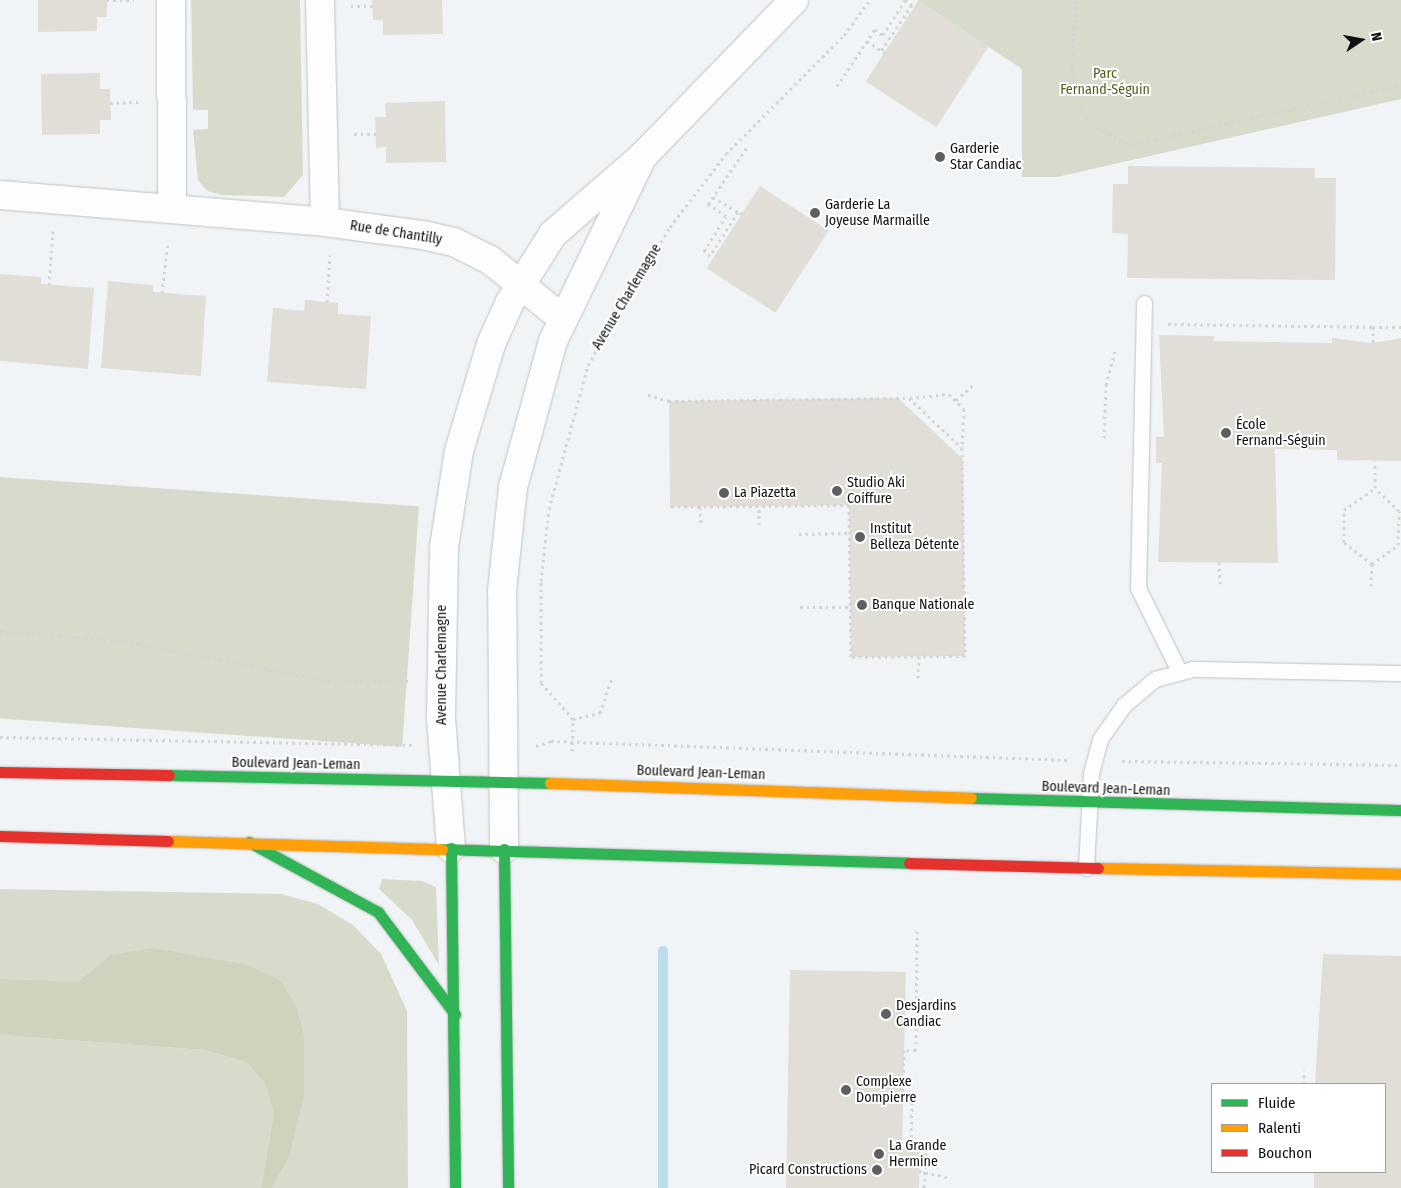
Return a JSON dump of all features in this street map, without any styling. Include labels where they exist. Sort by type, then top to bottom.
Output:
[{"type":"main road","name":"Boulevard Jean-Leman","points":[[0,772],[504,781],[1088,803],[1401,810]]},
{"type":"main road","points":[[0,836],[504,849],[1086,868],[1401,874]]},
{"type":"main road","points":[[249,842],[378,912],[455,1014]]},
{"type":"main road","points":[[451,848],[455,1014],[455,1188]]},
{"type":"main road","points":[[504,849],[508,1188]]},
{"type":"street","points":[[171,0],[172,209]]},
{"type":"street","points":[[320,0],[325,222]]},
{"type":"street","name":"Avenue Charlemagne","points":[[451,848],[444,781],[441,608],[452,487],[491,344],[522,282],[553,234],[643,156],[794,0]]},
{"type":"street","name":"Avenue Charlemagne","points":[[504,849],[505,545],[534,399],[562,318],[592,267],[643,156]]},
{"type":"street","name":"Rue de Chantilly","points":[[0,195],[325,222],[454,242],[522,282],[562,318]]},
{"type":"lane","points":[[1144,303],[1138,588],[1179,671]]},
{"type":"lane","points":[[1086,868],[1088,803],[1093,760],[1110,721],[1156,679],[1179,671],[1401,673]]},
{"type":"path","points":[[107,0],[134,0]]},
{"type":"path","name":"Avenue Charlemagne","points":[[573,719],[541,683],[541,574],[549,509],[588,365],[670,227],[726,154],[844,34],[870,0]]},
{"type":"path","points":[[836,86],[875,29],[883,35],[905,0],[912,5],[881,51]]},
{"type":"path","points":[[1076,0],[1072,66],[1076,100],[1091,124],[1129,145],[1401,85]]},
{"type":"path","points":[[867,41],[885,53]]},
{"type":"path","points":[[713,197],[740,213],[710,256],[704,251],[726,216],[708,204],[748,146]]},
{"type":"path","points":[[49,285],[55,199]]},
{"type":"path","points":[[162,293],[172,209]]},
{"type":"path","points":[[327,302],[330,249]]},
{"type":"path","points":[[1104,438],[1109,364],[1125,335],[1143,326],[1401,327]]},
{"type":"path","points":[[1373,327],[1373,343]]},
{"type":"path","points":[[956,400],[973,384]]},
{"type":"path","points":[[648,395],[669,401],[909,398],[950,394],[964,409],[962,448],[965,656],[851,657],[849,505],[670,507]]},
{"type":"path","points":[[909,398],[962,448]]},
{"type":"path","points":[[1372,564],[1398,545],[1399,511],[1375,488],[1375,461]]},
{"type":"path","points":[[1372,564],[1344,542],[1344,510],[1375,488]]},
{"type":"path","points":[[759,506],[759,525]]},
{"type":"path","points":[[700,507],[701,525]]},
{"type":"path","points":[[799,534],[850,533]]},
{"type":"path","points":[[1219,562],[1220,584]]},
{"type":"path","points":[[1371,586],[1372,564]]},
{"type":"path","points":[[800,607],[850,607]]},
{"type":"path","points":[[0,631],[130,642],[328,681],[416,680]]},
{"type":"path","points":[[918,678],[919,656]]},
{"type":"path","points":[[572,743],[573,719],[600,713],[612,678]]},
{"type":"path","name":"Boulevard Jean-Leman","points":[[0,737],[403,745]]},
{"type":"path","name":"Boulevard Jean-Leman","points":[[538,746],[572,743],[1034,759]]},
{"type":"path","points":[[1148,761],[1401,765]]},
{"type":"path","points":[[917,931],[916,1050],[904,1050],[903,1102],[912,1102],[911,1146],[926,1146],[924,1188]]},
{"type":"path","points":[[905,1001],[954,1002]]},
{"type":"path","points":[[1304,1070],[1304,1083]]},
{"type":"path","points":[[919,1171],[951,1178]]},
{"type":"green space","points":[[191,0],[300,0],[303,175],[284,197],[222,195],[207,191],[198,180],[193,130],[208,129],[208,110],[193,110]]},
{"type":"green space","name":"Parc Fernand-Séguin","points":[[917,0],[1401,0],[1401,99],[1057,177],[1022,177],[1022,69]]},
{"type":"green space","points":[[0,477],[419,506],[402,747],[0,719]]},
{"type":"green space","points":[[382,879],[422,881],[436,887],[439,965],[412,920],[379,889]]},
{"type":"green space","points":[[0,889],[281,894],[318,904],[353,925],[381,954],[407,1011],[408,1188],[272,1188],[289,1157],[304,1035],[297,1007],[279,980],[110,955],[79,981],[0,979]]},
{"type":"green space","points":[[154,948],[248,965],[280,980],[297,1007],[304,1035],[304,1096],[289,1157],[272,1188],[261,1188],[274,1112],[264,1082],[246,1062],[204,1050],[0,1035],[0,979],[79,981],[110,955]]},
{"type":"green space","points":[[0,1035],[204,1050],[246,1062],[264,1081],[274,1112],[261,1188],[0,1188]]},
{"type":"building","points":[[38,0],[107,0],[107,17],[97,17],[97,31],[38,32]]},
{"type":"building","points":[[372,0],[442,0],[443,34],[383,35],[383,20],[373,20]]},
{"type":"building","points":[[918,1],[988,47],[936,127],[866,82]]},
{"type":"building","points":[[100,73],[100,89],[110,89],[111,120],[100,120],[100,134],[42,135],[41,74]]},
{"type":"building","points":[[445,101],[446,162],[386,163],[386,147],[376,148],[375,117],[386,117],[385,103]]},
{"type":"building","points":[[1128,166],[1315,168],[1315,178],[1336,178],[1335,280],[1127,278],[1128,234],[1112,233],[1113,184],[1128,184]]},
{"type":"building","points":[[760,186],[829,231],[775,313],[707,268]]},
{"type":"building","points":[[0,274],[41,277],[41,284],[94,288],[88,369],[0,361]]},
{"type":"building","points":[[108,281],[153,285],[153,292],[206,296],[201,376],[101,368]]},
{"type":"building","points":[[305,300],[338,303],[338,314],[371,316],[366,389],[267,382],[273,308],[304,311]]},
{"type":"building","points":[[1159,335],[1214,336],[1214,341],[1332,343],[1332,338],[1373,343],[1401,338],[1401,461],[1337,460],[1337,450],[1275,449],[1278,563],[1158,562],[1162,463],[1156,463],[1156,437],[1164,437]]},
{"type":"building","points":[[898,398],[963,459],[965,656],[851,657],[849,505],[670,507],[669,401]]},
{"type":"building","points":[[1323,954],[1401,956],[1401,1188],[1314,1188],[1314,1173],[1386,1173],[1386,1083],[1315,1083]]},
{"type":"building","name":"Complexe Dompierre","points":[[790,970],[906,972],[902,1148],[920,1148],[919,1188],[786,1188]]},
{"type":"waterway","points":[[663,951],[663,1188]]},
{"type":"traffic: fast","points":[[169,775],[550,783]]},
{"type":"traffic: fast","points":[[971,798],[1401,810]]},
{"type":"traffic: fast","points":[[249,842],[378,912],[455,1014]]},
{"type":"traffic: fast","points":[[451,848],[455,1188]]},
{"type":"traffic: fast","points":[[442,849],[909,863]]},
{"type":"traffic: fast","points":[[504,849],[508,1188]]},
{"type":"traffic: slow","points":[[550,783],[971,798]]},
{"type":"traffic: slow","points":[[168,841],[442,849]]},
{"type":"traffic: slow","points":[[1098,868],[1401,874]]},
{"type":"traffic: jam","points":[[0,772],[169,775]]},
{"type":"traffic: jam","points":[[0,836],[168,841]]},
{"type":"traffic: jam","points":[[909,863],[1098,868]]},
{"type":"place","name":"Garderie Star Candiac","points":[[940,157]]},
{"type":"place","name":"Garderie La Joyeuse Marmaille","points":[[815,213]]},
{"type":"place","name":"École Fernand-Séguin","points":[[1226,433]]},
{"type":"place","name":"Studio Aki Coiffure","points":[[837,491]]},
{"type":"place","name":"La Piazetta","points":[[724,493]]},
{"type":"place","name":"Institut Belleza Détente","points":[[860,537]]},
{"type":"place","name":"Banque Nationale","points":[[862,605]]},
{"type":"place","name":"Desjardins Candiac","points":[[886,1014]]},
{"type":"place","name":"Complexe Dompierre","points":[[846,1090]]},
{"type":"place","name":"La Grande Hermine","points":[[879,1154]]},
{"type":"place","name":"Picard Constructions","points":[[877,1170]]}]
